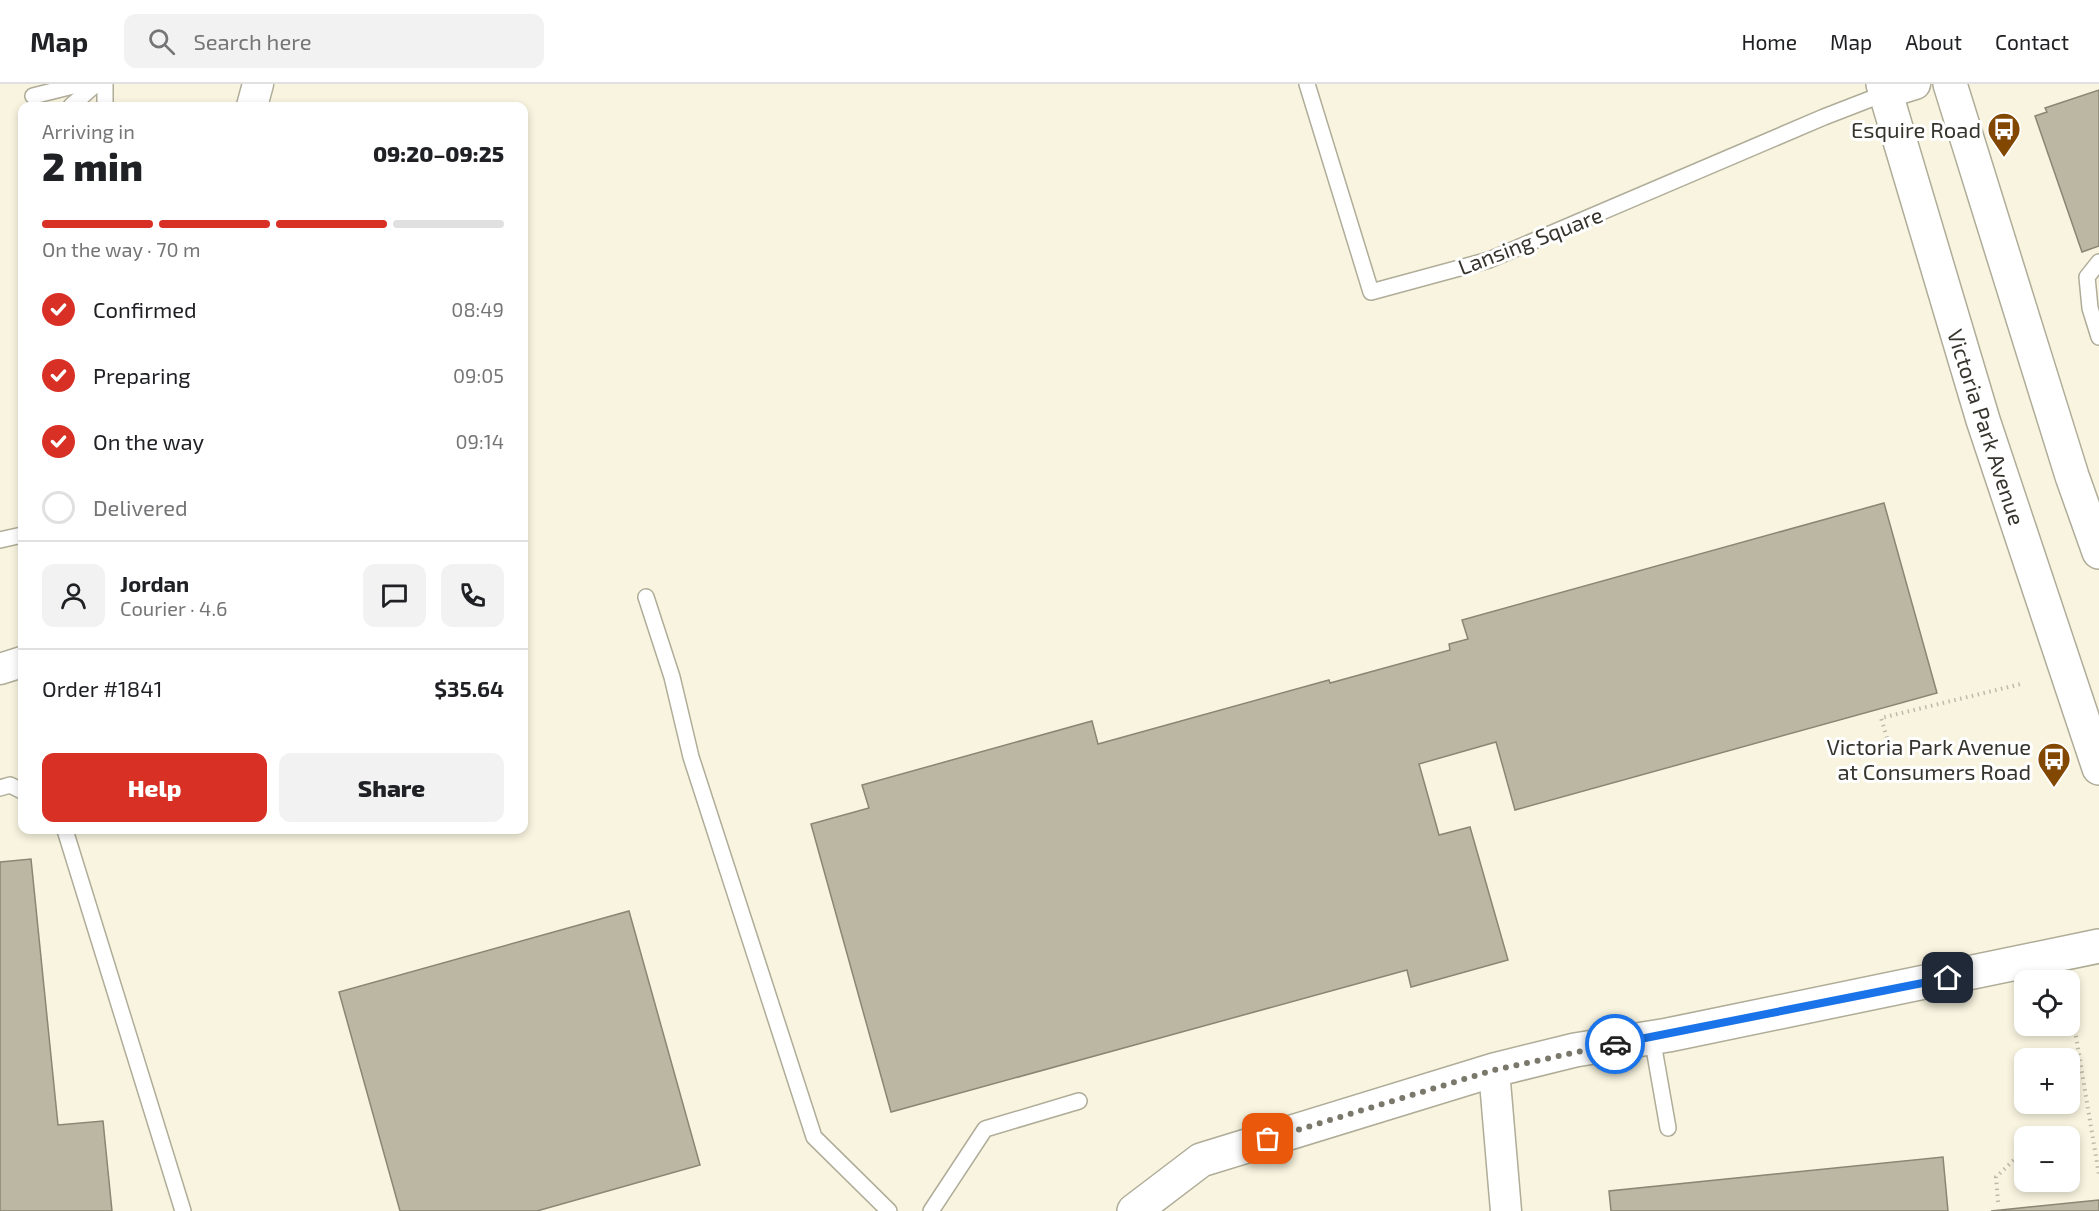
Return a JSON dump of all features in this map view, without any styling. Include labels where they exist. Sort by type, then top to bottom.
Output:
[{"type":"main road","points":[[1950,84],[2069,465],[2099,552]]},
{"type":"main road","name":"Victoria Park Avenue","points":[[1895,87],[1983,420],[2099,768]]},
{"type":"main road","points":[[1134,1211],[1201,1160],[1494,1070],[1575,1050],[1652,1037],[2099,946]]},
{"type":"street","points":[[253,102],[258,84]]},
{"type":"street","points":[[0,669],[18,663]]},
{"type":"street","points":[[1494,1070],[1506,1211]]},
{"type":"lane","points":[[33,96],[81,84]]},
{"type":"lane","points":[[76,102],[96,84]]},
{"type":"lane","points":[[105,84],[105,102]]},
{"type":"lane","name":"Lansing Square","points":[[1307,84],[1371,292],[1489,260],[1895,87]]},
{"type":"lane","points":[[2099,262],[2087,277],[2090,308],[2099,337]]},
{"type":"lane","points":[[0,540],[18,536]]},
{"type":"lane","points":[[646,597],[672,677],[695,768],[814,1137],[889,1211]]},
{"type":"lane","points":[[0,788],[10,785],[18,789]]},
{"type":"lane","points":[[66,834],[183,1211]]},
{"type":"lane","points":[[1652,1037],[1668,1128]]},
{"type":"lane","points":[[931,1211],[985,1129],[1079,1101]]},
{"type":"path","points":[[1892,755],[1881,718],[2021,684]]},
{"type":"path","points":[[2076,1036],[2099,1175]]},
{"type":"path","points":[[1998,1202],[1996,1177],[2014,1160]]},
{"type":"building","points":[[2099,90],[2099,246],[2082,252],[2035,116],[2047,112],[2045,108]]},
{"type":"building","points":[[1884,503],[1937,693],[1515,810],[1496,742],[1419,764],[1439,835],[1470,827],[1508,960],[1411,987],[1407,970],[891,1112],[811,824],[869,808],[862,785],[1092,721],[1098,744],[1329,680],[1330,683],[1450,650],[1449,644],[1468,639],[1462,620]]},
{"type":"building","points":[[31,859],[58,1125],[103,1121],[112,1211],[0,1211],[0,862]]},
{"type":"building","points":[[629,911],[700,1165],[537,1211],[400,1211],[339,992]]},
{"type":"building","points":[[1943,1157],[1948,1211],[1611,1211],[1609,1191]]},
{"type":"building","points":[[2099,1200],[2099,1211],[1991,1211]]},
{"type":"way so far","points":[[1268,1139],[1494,1070],[1575,1050],[1615,1044]]},
{"type":"place","name":"Esquire Road","points":[[2004,158]]},
{"type":"place","name":"Victoria Park Avenue at Consumers Road","points":[[2054,788]]},
{"type":"route","points":[[1615,1044],[1948,978]]}]
